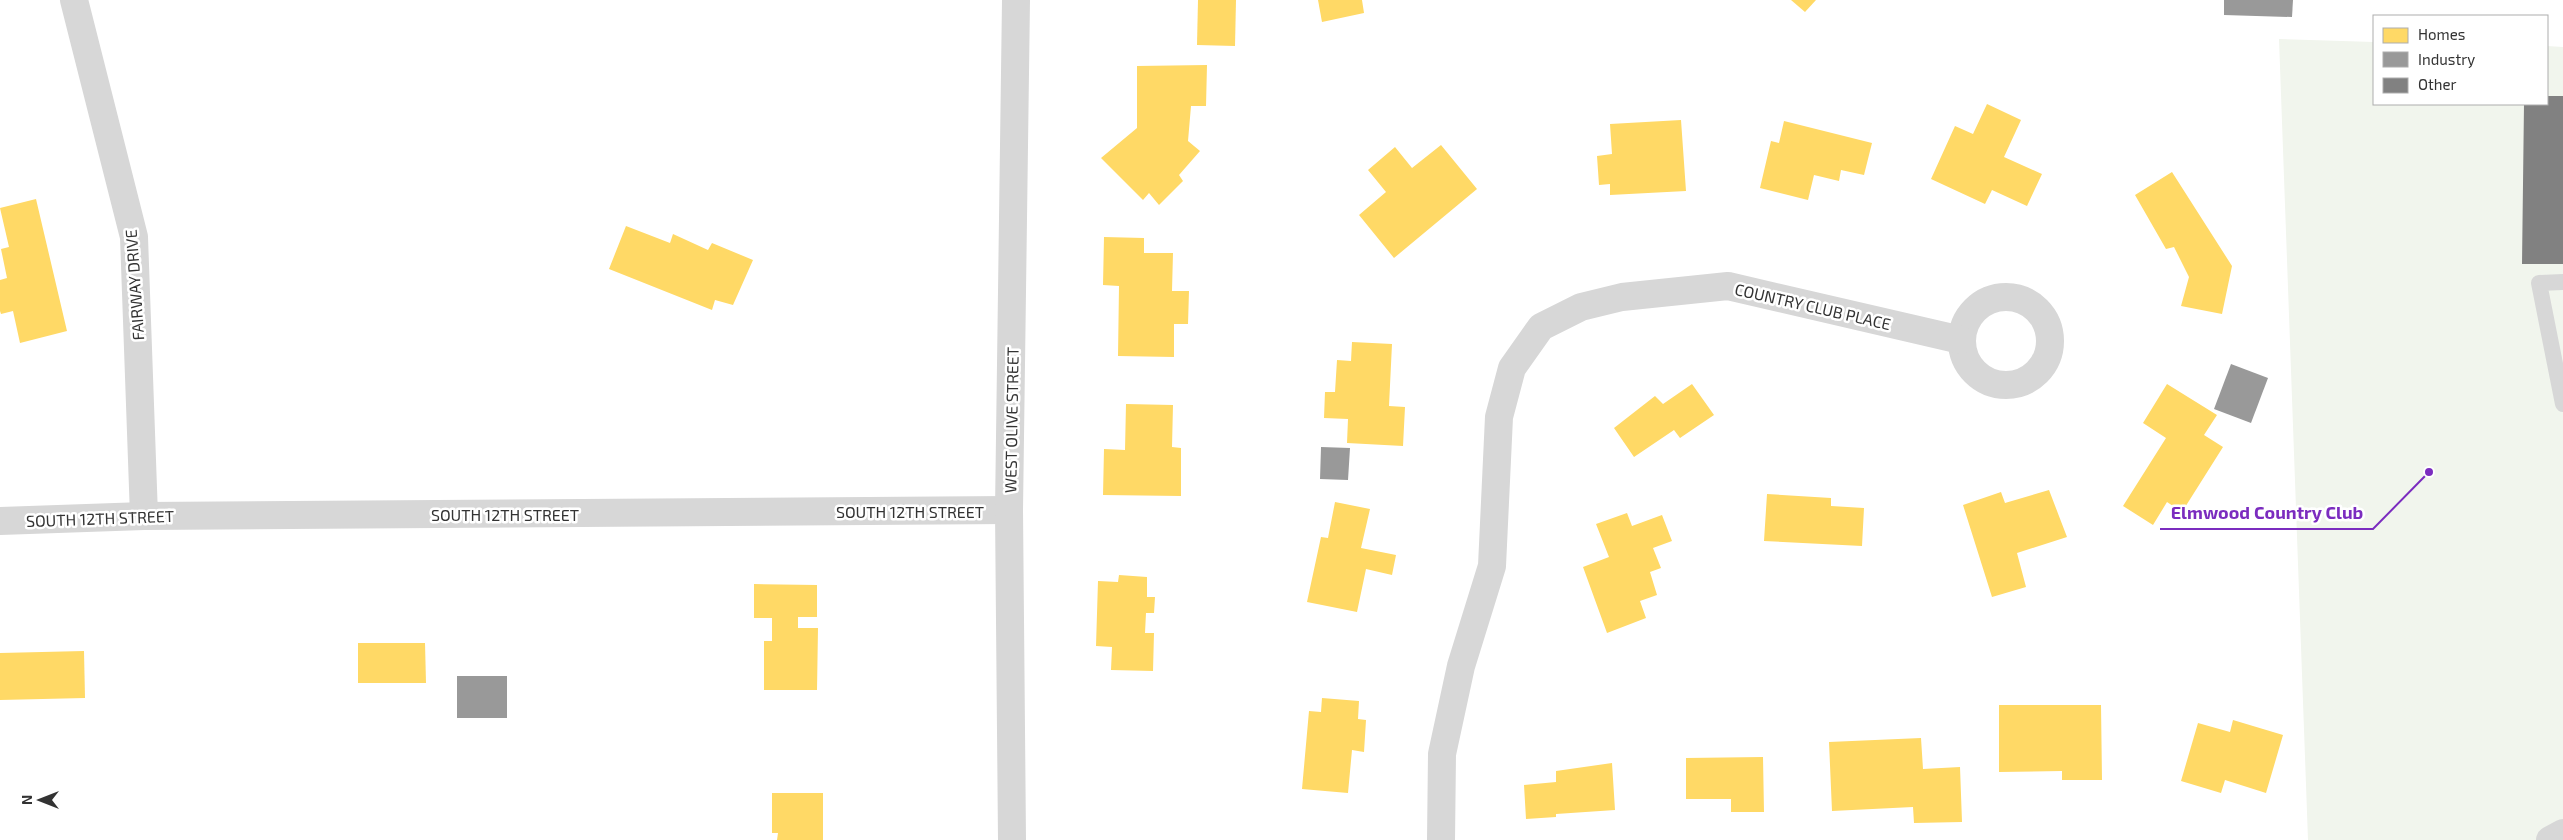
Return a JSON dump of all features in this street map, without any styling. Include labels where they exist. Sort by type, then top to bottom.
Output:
[{"type":"street","name":"FAIRWAY DRIVE","points":[[74,0],[134,237],[144,516]]},
{"type":"street","name":"WEST OLIVE STREET","points":[[1012,840],[1009,510],[1016,0]]},
{"type":"street","name":"COUNTRY CLUB PLACE","points":[[1441,840],[1442,754],[1461,666],[1492,566],[1499,417],[1512,368],[1541,327],[1580,307],[1622,296],[1728,286],[1961,340]]},
{"type":"street","name":"SOUTH 12TH STREET","points":[[0,521],[144,516],[1009,510]]},
{"type":"street","points":[[2550,840],[2563,833]]},
{"type":"lane","points":[[2563,282],[2539,283],[2563,404]]},
{"type":"shaded area","points":[[2279,39],[2373,42],[2373,105],[2548,105],[2548,46],[2563,47],[2563,840],[2308,840]]},
{"type":"building: Homes","points":[[1198,0],[1236,0],[1235,46],[1197,45]]},
{"type":"building: Homes","points":[[1318,0],[1362,0],[1364,13],[1322,22]]},
{"type":"building: Homes","points":[[1791,0],[1816,0],[1805,12]]},
{"type":"building: Homes","points":[[1207,65],[1206,106],[1191,106],[1188,141],[1200,151],[1179,175],[1183,181],[1159,205],[1149,193],[1143,200],[1101,158],[1137,128],[1137,66]]},
{"type":"building: Homes","points":[[1987,104],[2021,120],[2004,157],[2042,174],[2027,206],[1992,190],[1985,204],[1931,179],[1955,126],[1973,134]]},
{"type":"building: Homes","points":[[1681,120],[1686,191],[1610,195],[1610,184],[1599,185],[1597,156],[1612,154],[1610,124]]},
{"type":"building: Homes","points":[[1784,121],[1872,143],[1864,175],[1841,170],[1839,181],[1814,175],[1808,200],[1760,188],[1771,141],[1779,143]]},
{"type":"building: Homes","points":[[1441,145],[1477,189],[1394,258],[1359,215],[1386,192],[1368,170],[1395,147],[1412,168]]},
{"type":"building: Homes","points":[[2172,172],[2232,266],[2222,314],[2181,306],[2189,277],[2174,247],[2166,249],[2135,195]]},
{"type":"building: Homes","points":[[36,199],[67,331],[20,343],[13,311],[1,314],[0,311],[0,280],[7,278],[1,249],[9,247],[0,208]]},
{"type":"building: Homes","points":[[626,226],[670,243],[673,234],[708,250],[712,243],[753,260],[733,305],[715,300],[712,310],[609,269]]},
{"type":"building: Homes","points":[[1104,237],[1144,238],[1144,253],[1173,253],[1172,291],[1189,291],[1188,324],[1174,324],[1174,357],[1118,356],[1119,286],[1103,285]]},
{"type":"building: Homes","points":[[1352,342],[1392,344],[1389,406],[1405,407],[1403,446],[1347,443],[1348,419],[1324,418],[1325,392],[1335,392],[1337,360],[1351,361]]},
{"type":"building: Homes","points":[[1692,384],[1714,415],[1680,438],[1674,430],[1634,457],[1614,428],[1655,396],[1663,404]]},
{"type":"building: Homes","points":[[2167,384],[2217,415],[2204,435],[2223,447],[2182,512],[2167,502],[2153,525],[2123,506],[2166,438],[2143,423]]},
{"type":"building: Homes","points":[[1126,404],[1173,405],[1172,447],[1181,448],[1181,496],[1103,495],[1104,449],[1125,450]]},
{"type":"building: Homes","points":[[2049,490],[2067,537],[2017,553],[2026,587],[1992,597],[1963,505],[2001,492],[2005,503]]},
{"type":"building: Homes","points":[[1767,494],[1831,498],[1831,506],[1864,508],[1862,546],[1764,541]]},
{"type":"building: Homes","points":[[1335,502],[1370,509],[1361,548],[1396,555],[1392,575],[1366,569],[1357,612],[1307,602],[1321,537],[1328,538]]},
{"type":"building: Homes","points":[[1627,513],[1632,526],[1662,515],[1672,541],[1653,548],[1661,568],[1650,572],[1657,595],[1640,601],[1646,618],[1607,633],[1583,567],[1609,557],[1596,524]]},
{"type":"building: Homes","points":[[1119,575],[1147,577],[1147,597],[1155,597],[1154,613],[1146,613],[1145,633],[1154,633],[1153,671],[1111,670],[1112,647],[1096,646],[1098,581],[1118,582]]},
{"type":"building: Homes","points":[[754,584],[817,585],[817,617],[798,617],[798,628],[818,628],[817,690],[764,690],[764,641],[772,641],[772,618],[754,618]]},
{"type":"building: Homes","points":[[358,643],[425,643],[426,683],[358,683]]},
{"type":"building: Homes","points":[[84,651],[85,698],[0,700],[0,653]]},
{"type":"building: Homes","points":[[1322,698],[1359,701],[1358,719],[1366,720],[1364,752],[1352,750],[1348,793],[1302,789],[1309,711],[1321,712]]},
{"type":"building: Homes","points":[[1999,705],[2101,705],[2102,780],[2062,780],[2062,771],[1999,772]]},
{"type":"building: Homes","points":[[2233,720],[2283,735],[2266,793],[2225,780],[2221,793],[2181,781],[2198,723],[2230,732]]},
{"type":"building: Homes","points":[[1921,738],[1923,769],[1960,767],[1962,822],[1914,823],[1913,807],[1832,811],[1829,742]]},
{"type":"building: Homes","points":[[1763,757],[1764,812],[1731,812],[1731,799],[1686,799],[1686,758]]},
{"type":"building: Homes","points":[[1612,763],[1615,810],[1556,814],[1556,817],[1526,819],[1524,785],[1556,782],[1556,771]]},
{"type":"building: Homes","points":[[772,793],[823,793],[823,840],[777,840],[778,833],[772,833]]},
{"type":"building: Industry","points":[[2224,0],[2293,0],[2292,17],[2224,15]]},
{"type":"building: Industry","points":[[2231,364],[2268,378],[2251,423],[2214,409]]},
{"type":"building: Industry","points":[[1321,447],[1350,448],[1348,480],[1320,479]]},
{"type":"building: Industry","points":[[457,676],[507,676],[507,718],[457,718]]},
{"type":"building: Other","points":[[2548,96],[2563,96],[2563,264],[2522,264],[2524,105],[2548,105]]},
{"type":"place","name":"Elmwood Country Club","points":[[2429,472]]}]
